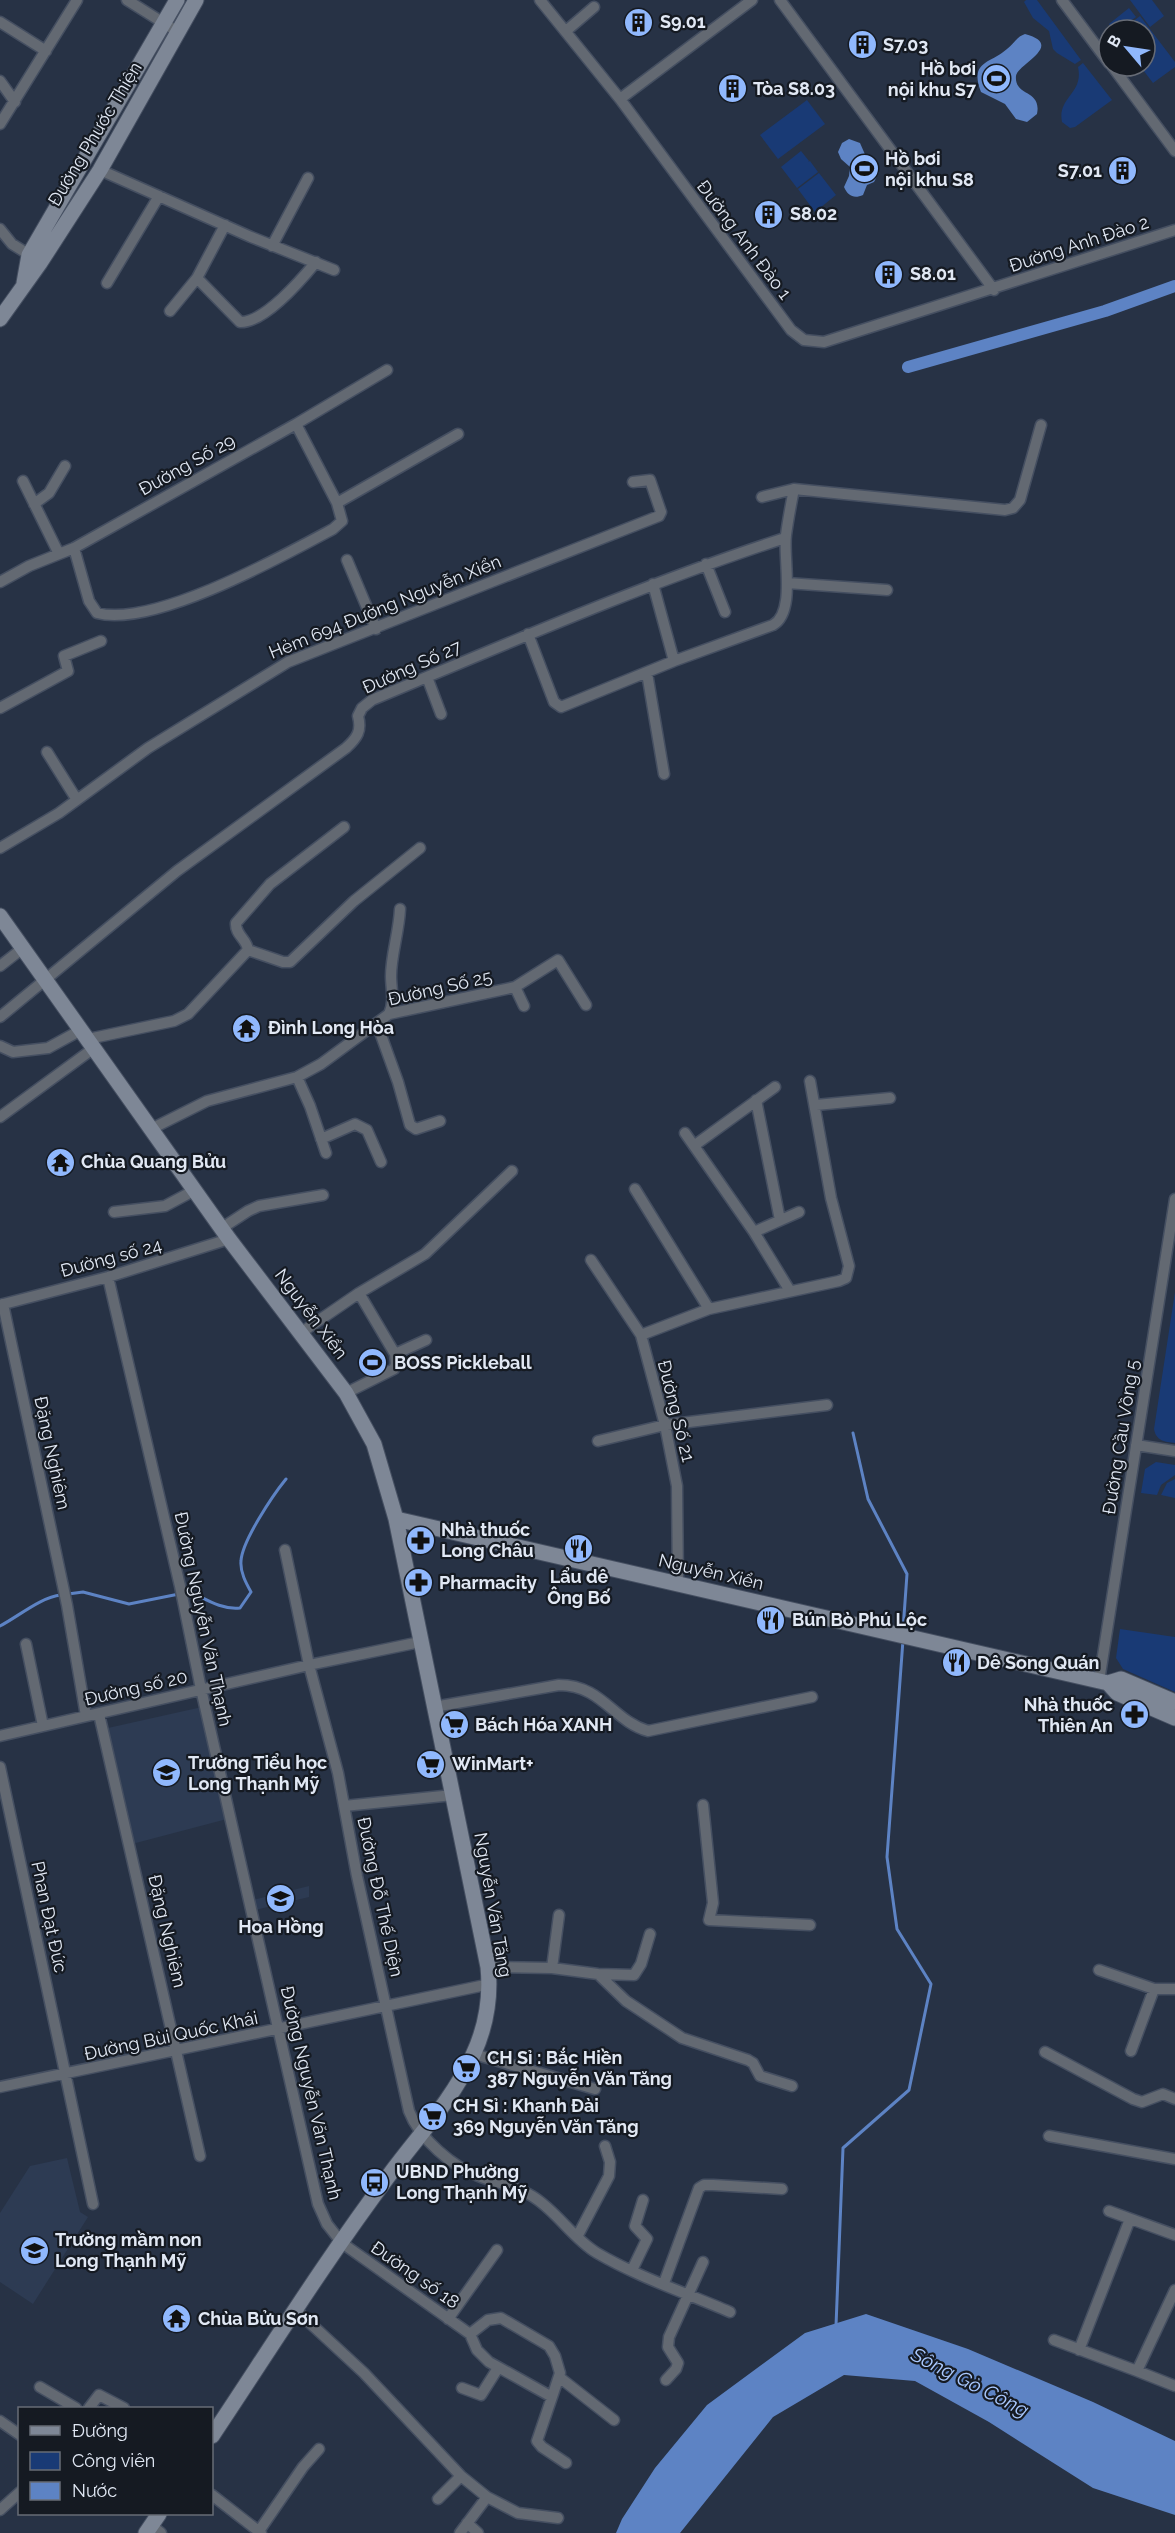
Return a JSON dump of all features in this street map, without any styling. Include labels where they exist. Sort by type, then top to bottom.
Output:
[{"type":"main road","name":"Đường Phước Thiện","points":[[35,259],[100,170],[196,0]]},
{"type":"main road","name":"Đường Phước Thiện","points":[[0,317],[23,286],[35,259],[171,12]]},
{"type":"main road","name":"Nguyễn Xiển","points":[[0,918],[226,1234],[302,1332],[346,1394],[374,1444],[396,1519],[1104,1682]]},
{"type":"main road","name":"Nguyễn Văn Tăng","points":[[213,2435],[390,2174],[460,2080],[474,2054],[482,2032],[490,1984],[488,1967],[396,1519]]},
{"type":"main road","points":[[1104,1682],[1121,1679],[1175,1702]]},
{"type":"main road","points":[[1104,1682],[1117,1693],[1175,1718]]},
{"type":"street","points":[[0,124],[76,0]]},
{"type":"street","points":[[127,0],[171,12],[178,32]]},
{"type":"street","name":"Đường Anh Đào 1","points":[[540,0],[620,99],[791,330],[800,338],[814,343],[824,342],[994,290]]},
{"type":"street","points":[[620,99],[752,0]]},
{"type":"street","name":"Đường Anh Đào 2","points":[[780,0],[994,290],[1175,230]]},
{"type":"street","points":[[1062,0],[1097,47]]},
{"type":"street","points":[[566,31],[594,7]]},
{"type":"street","points":[[0,22],[46,51]]},
{"type":"street","points":[[1120,78],[1175,151]]},
{"type":"street","points":[[0,81],[15,102]]},
{"type":"street","points":[[100,170],[272,246],[334,270]]},
{"type":"street","points":[[272,246],[308,178]]},
{"type":"street","points":[[107,283],[159,196]]},
{"type":"street","points":[[170,311],[197,278],[225,225]]},
{"type":"street","points":[[0,229],[12,244],[35,259]]},
{"type":"street","points":[[197,278],[237,320],[244,322],[286,297],[316,262]]},
{"type":"street","name":"Đường Số 29","points":[[1,579],[58,552],[74,548],[387,370]]},
{"type":"street","points":[[74,548],[89,601],[97,613],[112,617],[135,613],[192,596],[253,571],[333,529],[342,520],[337,503],[297,423]]},
{"type":"street","points":[[762,497],[794,489],[1005,510],[1012,508],[1020,500],[1041,425]]},
{"type":"street","points":[[337,503],[458,434]]},
{"type":"street","points":[[34,504],[49,493],[65,466]]},
{"type":"street","name":"Hẻm 694 Đường Nguyễn Xiển","points":[[0,848],[59,813],[148,748],[288,662],[659,516],[661,512],[650,480],[633,482]]},
{"type":"street","points":[[23,481],[58,552]]},
{"type":"street","points":[[528,634],[554,702],[561,707],[778,622],[782,617],[787,583],[786,538],[794,489]]},
{"type":"street","name":"Đường Số 27","points":[[0,1017],[177,872],[346,748],[359,733],[361,727],[358,716],[362,708],[372,700],[653,584],[786,538]]},
{"type":"street","points":[[347,560],[376,629]]},
{"type":"street","points":[[706,564],[724,612]]},
{"type":"street","points":[[787,583],[887,590]]},
{"type":"street","points":[[653,584],[674,661]]},
{"type":"street","points":[[0,708],[68,671],[64,656],[101,641]]},
{"type":"street","points":[[647,673],[664,774]]},
{"type":"street","points":[[427,677],[441,714]]},
{"type":"street","points":[[47,752],[77,800]]},
{"type":"street","points":[[0,1046],[13,1052],[48,1048],[174,1022],[188,1014],[248,950],[248,945],[237,933],[236,923],[270,884],[344,827]]},
{"type":"street","points":[[248,950],[286,963],[290,962],[354,901],[420,848]]},
{"type":"street","points":[[389,1014],[392,1006],[391,976],[399,933],[400,909]]},
{"type":"street","points":[[0,966],[23,948]]},
{"type":"street","name":"Đường Số 25","points":[[151,1129],[207,1101],[297,1077],[321,1064],[389,1014],[515,987],[558,960],[586,1005]]},
{"type":"street","points":[[515,987],[524,1006]]},
{"type":"street","points":[[377,1024],[398,1082],[410,1125],[416,1129],[440,1121]]},
{"type":"street","points":[[0,1117],[88,1039]]},
{"type":"street","points":[[297,1077],[310,1106],[326,1153]]},
{"type":"street","points":[[641,1335],[709,1309],[846,1278],[849,1266],[831,1198],[810,1080]]},
{"type":"street","points":[[695,1145],[775,1087]]},
{"type":"street","points":[[816,1105],[890,1098]]},
{"type":"street","points":[[756,1100],[780,1220]]},
{"type":"street","points":[[321,1139],[355,1124],[367,1130],[381,1162]]},
{"type":"street","points":[[685,1133],[754,1232],[790,1291]]},
{"type":"street","points":[[302,1332],[359,1293],[425,1254],[512,1171]]},
{"type":"street","points":[[635,1189],[709,1309]]},
{"type":"street","points":[[114,1212],[165,1206],[195,1190]]},
{"type":"street","name":"Đường số 24","points":[[1,1304],[108,1277],[226,1234],[259,1206],[323,1195]]},
{"type":"street","name":"Đường Cầu Vồng 5","points":[[1104,1682],[1136,1445],[1175,1198]]},
{"type":"street","points":[[754,1232],[799,1212]]},
{"type":"street","name":"Đường Số 21","points":[[591,1260],[641,1335],[665,1425],[677,1486],[678,1585]]},
{"type":"street","name":"Đường Nguyễn Văn Thạnh","points":[[108,1277],[180,1586],[201,1689],[318,2204],[327,2224],[342,2243]]},
{"type":"street","points":[[346,1394],[394,1369],[396,1364],[395,1354],[359,1293]]},
{"type":"street","name":"Đặng Nghiêm","points":[[1,1304],[67,1605],[86,1716]]},
{"type":"street","points":[[395,1354],[426,1340]]},
{"type":"street","points":[[598,1441],[665,1425],[827,1405]]},
{"type":"street","points":[[1136,1445],[1175,1451]]},
{"type":"street","name":"Đường Đỗ Thế Diện","points":[[285,1550],[309,1665],[338,1773],[409,2111],[421,2135]]},
{"type":"street","name":"Đường số 20","points":[[0,1736],[201,1689],[420,1642]]},
{"type":"street","points":[[26,1644],[43,1726]]},
{"type":"street","points":[[434,1707],[559,1685],[572,1685],[604,1700],[636,1727],[648,1731],[812,1697]]},
{"type":"street","name":"Đặng Nghiêm","points":[[99,1714],[178,2051],[200,2156]]},
{"type":"street","name":"Phan Đạt Đức","points":[[0,1771],[93,2204]]},
{"type":"street","points":[[344,1806],[453,1796]]},
{"type":"street","points":[[703,1805],[713,1903],[709,1920],[810,1925]]},
{"type":"street","points":[[552,1968],[559,1915]]},
{"type":"street","points":[[488,1967],[552,1968],[598,1974],[634,1975],[641,1964],[650,1934]]},
{"type":"street","points":[[1099,1970],[1154,1989],[1175,1989]]},
{"type":"street","points":[[598,1974],[626,2001],[682,2038],[748,2060],[753,2063],[760,2076],[792,2086]]},
{"type":"street","name":"Đường Bùi Quốc Khái","points":[[0,2087],[490,1984]]},
{"type":"street","points":[[1131,2051],[1154,1989]]},
{"type":"street","points":[[1045,2052],[1142,2102],[1163,2094],[1175,2099]]},
{"type":"street","points":[[474,2054],[595,2089]]},
{"type":"street","points":[[421,2135],[471,2173],[508,2184],[532,2195],[596,2253],[730,2312]]},
{"type":"street","points":[[1049,2136],[1175,2159]]},
{"type":"street","points":[[577,2237],[609,2176],[610,2162],[605,2146]]},
{"type":"street","points":[[664,2283],[699,2188],[713,2184],[782,2189]]},
{"type":"street","points":[[632,2270],[647,2239],[635,2226],[643,2200]]},
{"type":"street","points":[[1109,2211],[1175,2235]]},
{"type":"street","points":[[1079,2350],[1130,2219]]},
{"type":"street","name":"Đường số 18","points":[[342,2243],[470,2334],[477,2350],[498,2368],[552,2397]]},
{"type":"street","points":[[448,2319],[497,2250]]},
{"type":"street","points":[[666,2380],[676,2369],[678,2363],[668,2347],[669,2337],[704,2262]]},
{"type":"street","points":[[1137,2371],[1175,2290]]},
{"type":"street","points":[[297,2311],[364,2373],[461,2476],[486,2497],[518,2513],[558,2518]]},
{"type":"street","points":[[470,2334],[488,2320],[501,2318],[549,2346],[555,2356],[559,2377],[537,2441],[566,2463]]},
{"type":"street","points":[[1053,2340],[1175,2386]]},
{"type":"street","points":[[462,2388],[481,2395],[498,2368]]},
{"type":"street","points":[[559,2377],[614,2420]]},
{"type":"street","points":[[40,2387],[73,2407]]},
{"type":"street","points":[[90,2407],[99,2395]]},
{"type":"street","points":[[99,2395],[108,2407]]},
{"type":"street","points":[[99,2395],[120,2407]]},
{"type":"street","points":[[0,2421],[18,2434]]},
{"type":"street","points":[[213,2496],[260,2532],[303,2467],[319,2449]]},
{"type":"street","points":[[438,2499],[461,2476]]},
{"type":"street","points":[[2,2505],[18,2493]]},
{"type":"street","points":[[460,2533],[486,2497]]},
{"type":"street","points":[[467,2523],[478,2533]]},
{"type":"shaded area","name":"Trường Tiểu học Long Thạnh Mỹ","points":[[202,1707],[227,1819],[132,1844],[108,1728]]},
{"type":"shaded area","name":"Hoa Hồng","points":[[309,1886],[309,1897],[255,1910],[253,1900]]},
{"type":"shaded area","name":"Trường mầm non Long Thạnh Mỹ","points":[[67,2158],[80,2212],[88,2217],[33,2304],[0,2282],[0,2213],[30,2166]]},
{"type":"green space","points":[[1037,0],[1081,60],[1075,64],[1053,49],[1049,31],[1033,18],[1024,2]]},
{"type":"green space","points":[[1130,0],[1152,0],[1164,16],[1157,22],[1157,18],[1143,18]]},
{"type":"green space","points":[[1129,8],[1136,17],[1135,18],[1116,18]]},
{"type":"green space","points":[[1157,38],[1175,62],[1175,67],[1153,83],[1149,78],[1157,78]]},
{"type":"green space","points":[[1083,63],[1112,100],[1075,127],[1070,128],[1062,122],[1061,114],[1077,83],[1078,67]]},
{"type":"green space","points":[[807,100],[825,124],[778,159],[760,135]]},
{"type":"green space","points":[[801,151],[818,172],[797,188],[781,167]]},
{"type":"green space","points":[[819,173],[836,195],[815,212],[798,189]]},
{"type":"green space","points":[[1175,1292],[1175,1443],[1159,1438],[1154,1429]]},
{"type":"green space","points":[[1156,1462],[1175,1465],[1175,1475],[1161,1485],[1157,1495],[1141,1493],[1145,1469]]},
{"type":"green space","points":[[1175,1479],[1175,1498],[1161,1495],[1167,1483]]},
{"type":"green space","points":[[1120,1629],[1175,1637],[1175,1692],[1123,1669],[1116,1658]]},
{"type":"water","name":"Hồ bơi nội khu S7","points":[[1025,34],[1036,38],[1041,44],[1036,55],[1018,71],[1016,76],[1019,87],[1036,100],[1037,114],[1027,122],[1016,119],[1005,104],[981,92],[978,82],[979,69]]},
{"type":"water","name":"Hồ bơi nội khu S8","points":[[849,139],[860,143],[867,159],[874,163],[879,172],[874,182],[867,185],[863,195],[857,197],[849,195],[844,187],[850,167],[841,159],[838,152],[842,143]]},
{"type":"water","name":"Sông Gò Công","points":[[866,2314],[968,2349],[1093,2402],[1175,2441],[1175,2515],[1093,2488],[989,2422],[915,2381],[844,2375],[773,2417],[680,2533],[616,2533],[622,2519],[655,2468],[707,2405],[805,2333]]},
{"type":"waterway","points":[[908,367],[1105,311],[1175,286]]},
{"type":"waterway","points":[[853,1433],[868,1499],[907,1574],[903,1630]]},
{"type":"waterway","points":[[185,1592],[189,1591],[220,1606],[240,1608],[251,1592],[241,1569],[243,1552],[259,1518],[286,1479]]},
{"type":"waterway","points":[[68,1594],[83,1592],[129,1604],[179,1594]]},
{"type":"waterway","points":[[0,1626],[38,1603],[61,1595]]},
{"type":"waterway","points":[[836,2326],[843,2148],[909,2090],[931,1984],[897,1929],[887,1857],[903,1640]]},
{"type":"place","name":"S9.01","points":[[639,22]]},
{"type":"place","name":"S7.03","points":[[862,45]]},
{"type":"place","name":"Hồ bơi nội khu S7","points":[[997,79]]},
{"type":"place","name":"Tòa S8.03","points":[[732,89]]},
{"type":"place","name":"Hồ bơi nội khu S8","points":[[864,169]]},
{"type":"place","name":"S7.01","points":[[1123,171]]},
{"type":"place","name":"S8.02","points":[[769,214]]},
{"type":"place","name":"S8.01","points":[[889,274]]},
{"type":"place","name":"Đình Long Hòa","points":[[247,1028]]},
{"type":"place","name":"Chùa Quang Bửu","points":[[60,1162]]},
{"type":"place","name":"BOSS Pickleball","points":[[373,1363]]},
{"type":"place","name":"Nhà thuốc Long Châu","points":[[420,1540]]},
{"type":"place","name":"Lẩu dê Ông Bố","points":[[579,1548]]},
{"type":"place","name":"Pharmacity","points":[[418,1583]]},
{"type":"place","name":"Bún Bò Phú Lộc","points":[[771,1620]]},
{"type":"place","name":"Dê Song Quán","points":[[956,1663]]},
{"type":"place","name":"Nhà thuốc Thiên An","points":[[1134,1715]]},
{"type":"place","name":"Bách Hóa XANH","points":[[454,1725]]},
{"type":"place","name":"WinMart+","points":[[431,1764]]},
{"type":"place","name":"Trường Tiểu học Long Thạnh Mỹ","points":[[167,1773]]},
{"type":"place","name":"Hoa Hồng","points":[[281,1898]]},
{"type":"place","name":"CH Sỉ : Bắc Hiền 387 Nguyễn Văn Tăng","points":[[466,2068]]},
{"type":"place","name":"CH Sỉ : Khanh Đài 369 Nguyễn Văn Tăng","points":[[432,2116]]},
{"type":"place","name":"UBND Phường Long Thạnh Mỹ","points":[[375,2182]]},
{"type":"place","name":"Trường mầm non Long Thạnh Mỹ","points":[[34,2250]]},
{"type":"place","name":"Chùa Bửu Sơn","points":[[177,2319]]}]
